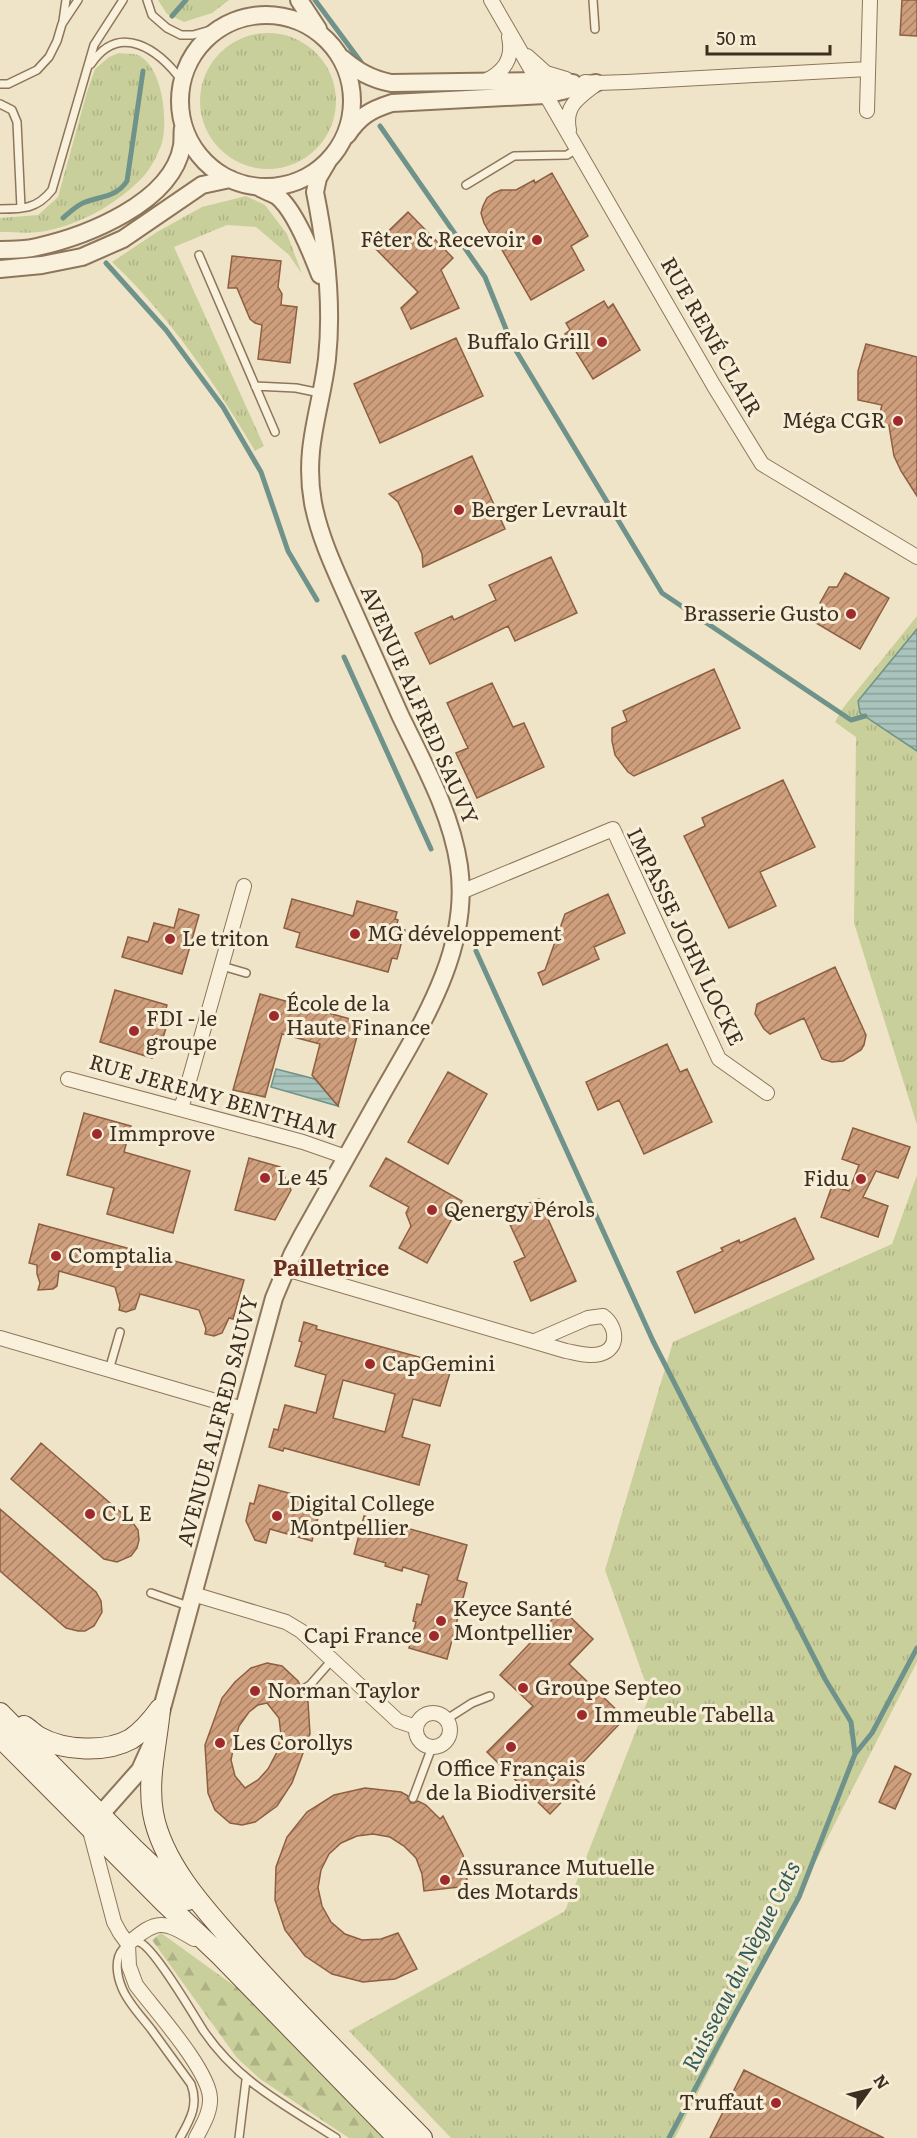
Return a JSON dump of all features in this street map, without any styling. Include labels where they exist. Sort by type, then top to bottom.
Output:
[{"type":"main road","points":[[0,1703],[21,1724],[40,1737],[86,1748],[109,1748],[130,1739],[147,1726],[160,1709]]},
{"type":"main road","points":[[160,1709],[151,1786],[153,1814],[161,1838],[174,1864],[199,1902],[291,2006],[422,2138]]},
{"type":"main road","points":[[0,1713],[95,1821],[220,1955],[398,2138]]},
{"type":"main road","points":[[0,1727],[95,1821]]},
{"type":"main road","points":[[0,1737],[95,1821],[134,1849],[246,1956]]},
{"type":"street","points":[[0,250],[34,248],[74,238],[111,222],[136,206],[164,180],[174,167],[182,147],[183,124],[180,102],[182,81],[187,65],[207,38],[259,0]]},
{"type":"street","points":[[299,0],[339,55],[356,70],[373,79],[391,83],[482,82],[541,88],[868,69]]},
{"type":"street","points":[[491,0],[508,32],[532,63],[546,73],[596,84]]},
{"type":"street","points":[[867,111],[870,0]]},
{"type":"street","points":[[228,23],[258,15],[282,16],[304,24],[324,37]]},
{"type":"street","points":[[482,82],[495,77],[504,69],[510,58],[511,46],[508,32]]},
{"type":"street","name":"RUE RENÉ CLAIR","points":[[508,32],[578,148],[714,386],[762,464],[800,489],[917,557]]},
{"type":"street","points":[[339,55],[350,83],[351,112],[342,140]]},
{"type":"street","points":[[570,135],[567,119],[570,109],[578,98],[596,84]]},
{"type":"street","points":[[183,124],[200,156],[214,169],[230,179],[256,186],[276,186],[295,182],[313,173],[328,161],[356,122],[373,109],[392,103],[520,96],[541,88]]},
{"type":"street","name":"RUE RENÉ CLAIR","points":[[520,96],[542,103],[570,135]]},
{"type":"street","name":"AVENUE ALFRED SAUVY","points":[[95,1821],[140,1770],[153,1741],[274,1298],[286,1269],[346,1157],[436,996],[456,940],[461,892],[459,866],[451,830],[435,789],[331,560],[313,503],[310,476],[312,431],[326,361],[330,317],[328,281],[315,192],[318,178],[328,161]]},
{"type":"street","points":[[0,269],[42,265],[82,256],[123,239],[202,185],[230,179]]},
{"type":"street","name":"AVENUE ALFRED SAUVY","points":[[256,186],[278,197],[292,214],[310,246],[321,278],[330,317]]},
{"type":"street","name":"IMPASSE JOHN LOCKE","points":[[461,892],[613,829],[719,1059],[766,1093]]},
{"type":"street","points":[[181,1109],[244,886]]},
{"type":"street","name":"RUE JEREMY BENTHAM","points":[[68,1078],[303,1142],[346,1157]]},
{"type":"street","points":[[286,1269],[534,1341],[591,1356],[603,1354],[612,1346],[615,1336],[614,1328],[603,1316],[588,1318],[534,1341]]},
{"type":"street","points":[[0,1338],[243,1409]]},
{"type":"street","points":[[192,1600],[286,1622],[301,1631],[398,1721],[416,1727]]},
{"type":"street","points":[[432,1712],[443,1715],[447,1719],[451,1730],[443,1744],[426,1746],[418,1738],[416,1727],[421,1717],[432,1712]]},
{"type":"street","points":[[95,1821],[114,1922],[129,1944],[129,1966],[136,1985],[191,2059],[209,2088],[210,2104],[196,2138]]},
{"type":"street","points":[[129,1944],[150,1927],[167,1925],[177,1928],[220,1955]]},
{"type":"lane","points":[[0,84],[8,84],[37,70],[49,57],[57,41],[66,0]]},
{"type":"lane","points":[[62,24],[78,0]]},
{"type":"lane","points":[[0,209],[34,206],[44,200],[52,190],[94,45],[123,0]]},
{"type":"lane","points":[[147,0],[152,15],[167,28],[181,35],[193,35],[228,23]]},
{"type":"lane","points":[[593,0],[595,29]]},
{"type":"lane","points":[[86,71],[99,52],[113,44],[130,42],[146,47],[163,58],[182,81]]},
{"type":"lane","points":[[0,104],[12,110],[17,122],[21,208]]},
{"type":"lane","points":[[466,184],[514,156],[567,155],[578,148]]},
{"type":"lane","points":[[198,255],[275,432]]},
{"type":"lane","points":[[255,386],[296,387],[320,393]]},
{"type":"lane","points":[[222,966],[246,973]]},
{"type":"lane","points":[[109,1370],[120,1332]]},
{"type":"lane","points":[[151,1593],[192,1600]]},
{"type":"lane","points":[[302,1690],[310,1685],[332,1660]]},
{"type":"lane","points":[[447,1719],[472,1703],[490,1696]]},
{"type":"lane","points":[[413,1798],[432,1747]]},
{"type":"lane","points":[[180,2138],[193,2111],[195,2095],[191,2084],[131,2003],[121,1985],[118,1972],[117,1959],[122,1950],[129,1944],[137,1942],[141,1943],[155,1958],[208,2037],[230,2064],[266,2095],[336,2138]]},
{"type":"lane","points":[[239,2138],[246,2079]]},
{"type":"green space","points":[[158,0],[229,0],[212,13],[184,22],[167,14]]},
{"type":"green space","points":[[268,33],[294,38],[306,44],[316,53],[325,63],[331,75],[336,101],[331,127],[325,139],[316,149],[306,158],[294,164],[268,169],[242,164],[230,158],[220,149],[211,139],[205,127],[200,101],[205,75],[211,63],[220,53],[230,44],[242,38]]},
{"type":"green space","points":[[119,53],[136,54],[146,61],[153,71],[162,95],[164,133],[160,148],[149,169],[118,199],[83,219],[41,232],[0,232],[0,218],[38,215],[58,197],[95,69],[109,57]]},
{"type":"green space","points":[[246,196],[265,205],[287,234],[302,274],[289,255],[256,227],[227,225],[174,247],[264,446],[255,451],[224,401],[172,328],[112,262],[157,232],[202,207]]},
{"type":"green space","points":[[917,616],[917,1125],[854,923],[856,737],[835,722],[843,708]]},
{"type":"green space","points":[[917,1175],[917,1662],[675,2138],[451,2138],[349,2031],[565,1911],[650,1695],[605,1570],[673,1342],[892,1244]]},
{"type":"green space","points":[[161,1933],[247,1995],[390,2138],[349,2138],[260,2079],[237,2058],[152,1940]]},
{"type":"water","points":[[917,629],[917,751],[860,713],[858,701]]},
{"type":"water","points":[[276,1069],[315,1079],[338,1106],[271,1087]]},
{"type":"building","points":[[902,0],[917,0],[917,36],[900,35]]},
{"type":"building","name":"Fêter & Recevoir","points":[[552,173],[588,236],[571,246],[584,270],[531,300],[498,243],[496,244],[481,213],[487,198],[494,193],[501,190],[516,190]]},
{"type":"building","points":[[408,212],[453,258],[441,270],[459,308],[411,329],[401,308],[418,292],[373,246]]},
{"type":"building","points":[[232,256],[281,261],[278,287],[282,294],[281,305],[297,307],[290,363],[258,359],[262,325],[250,319],[237,288],[228,288]]},
{"type":"building","name":"Buffalo Grill","points":[[604,301],[608,308],[613,304],[640,350],[593,379],[565,334],[570,330],[566,323]]},
{"type":"building","points":[[456,338],[483,396],[380,443],[354,384]]},
{"type":"building","name":"Méga CGR","points":[[866,344],[917,357],[917,496],[894,456],[889,426],[880,426],[879,416],[882,405],[858,400],[858,371]]},
{"type":"building","name":"Berger Levrault","points":[[472,456],[505,529],[423,567],[422,554],[398,502],[389,494]]},
{"type":"building","points":[[551,557],[577,613],[515,641],[508,626],[430,664],[415,633],[452,616],[454,620],[496,600],[489,585]]},
{"type":"building","name":"Brasserie Gusto","points":[[845,573],[889,598],[860,649],[816,623],[824,609],[820,603],[829,587],[837,587]]},
{"type":"building","points":[[714,669],[740,728],[634,776],[628,772],[615,755],[612,741],[612,728],[627,721],[623,711]]},
{"type":"building","points":[[492,683],[513,727],[524,723],[544,767],[477,798],[456,753],[468,748],[447,703]]},
{"type":"building","points":[[783,780],[815,847],[760,872],[776,906],[729,928],[684,836],[705,826],[702,818]]},
{"type":"building","points":[[608,894],[625,933],[594,947],[599,959],[543,985],[538,973],[545,970],[565,914]]},
{"type":"building","name":"MG développement","points":[[292,899],[353,916],[357,901],[397,912],[396,928],[405,930],[397,959],[392,958],[388,972],[296,947],[300,933],[284,928]]},
{"type":"building","name":"Le triton","points":[[179,909],[199,915],[182,974],[122,957],[128,937],[148,942],[154,923],[174,928]]},
{"type":"building","points":[[835,967],[866,1035],[861,1050],[843,1061],[832,1062],[822,1059],[804,1018],[770,1034],[755,1014],[757,1004]]},
{"type":"building","name":"FDI - le groupe","points":[[115,990],[167,1005],[163,1019],[168,1021],[161,1045],[156,1043],[152,1058],[100,1042]]},
{"type":"building","points":[[260,994],[361,1022],[338,1106],[312,1075],[320,1044],[282,1034],[265,1097],[233,1090]]},
{"type":"building","points":[[667,1044],[680,1072],[687,1069],[712,1122],[644,1154],[619,1100],[598,1110],[586,1082]]},
{"type":"building","points":[[448,1072],[487,1094],[448,1164],[408,1142]]},
{"type":"building","points":[[84,1113],[131,1126],[124,1152],[190,1171],[173,1233],[107,1214],[114,1188],[67,1175]]},
{"type":"building","points":[[853,1128],[910,1147],[898,1178],[876,1171],[863,1197],[888,1206],[878,1237],[821,1217],[832,1186],[849,1191],[859,1165],[842,1159]]},
{"type":"building","name":"Le 45","points":[[249,1158],[280,1167],[291,1190],[275,1220],[235,1210]]},
{"type":"building","name":"Qenergy Pérols","points":[[386,1158],[462,1201],[427,1263],[399,1248],[411,1226],[406,1213],[409,1207],[370,1186]]},
{"type":"building","points":[[539,1199],[576,1281],[531,1301],[514,1262],[525,1257],[505,1214]]},
{"type":"building","points":[[795,1218],[814,1259],[695,1313],[677,1272],[723,1251],[721,1248],[739,1240],[740,1243]]},
{"type":"building","points":[[39,1224],[244,1280],[233,1319],[229,1318],[222,1333],[214,1336],[205,1334],[206,1329],[199,1310],[140,1294],[135,1309],[126,1312],[119,1310],[120,1305],[115,1287],[59,1271],[57,1286],[53,1289],[38,1290],[40,1283],[37,1265],[29,1263]]},
{"type":"building","points":[[304,1322],[317,1326],[316,1329],[452,1366],[440,1406],[413,1399],[402,1437],[430,1445],[419,1485],[284,1448],[283,1451],[269,1447],[274,1429],[278,1430],[285,1405],[316,1413],[326,1375],[295,1366],[302,1342],[299,1341]],"holes":[[[343,1380],[395,1394],[385,1432],[333,1418]]]},
{"type":"building","points":[[41,1443],[133,1523],[138,1530],[139,1540],[131,1556],[117,1562],[104,1559],[11,1479]]},
{"type":"building","points":[[259,1485],[322,1502],[312,1541],[270,1529],[266,1543],[255,1540],[246,1521],[250,1503],[254,1504]]},
{"type":"building","points":[[0,1509],[96,1592],[101,1601],[102,1612],[94,1626],[85,1631],[66,1628],[0,1571]]},
{"type":"building","points":[[364,1516],[467,1545],[457,1580],[467,1583],[447,1659],[409,1648],[416,1622],[413,1621],[417,1604],[421,1605],[429,1575],[403,1567],[402,1571],[385,1566],[386,1563],[354,1554]]},
{"type":"building","name":"Immeuble Tabella","points":[[562,1609],[593,1639],[569,1664],[625,1718],[571,1775],[580,1783],[550,1814],[487,1752],[533,1706],[500,1675]]},
{"type":"building","name":"Les Corollys","points":[[267,1663],[282,1666],[298,1681],[300,1685],[297,1692],[304,1695],[308,1702],[310,1734],[292,1783],[277,1806],[255,1822],[242,1825],[230,1823],[215,1810],[208,1793],[205,1745],[222,1698],[251,1668]],"holes":[[[267,1703],[279,1718],[281,1735],[277,1752],[268,1769],[258,1780],[245,1788],[235,1776],[231,1760],[239,1726],[249,1712],[258,1705]]]},
{"type":"building","points":[[895,1766],[911,1774],[895,1809],[879,1802]]},
{"type":"building","name":"Assurance Mutuelle des Motards","points":[[365,1788],[401,1792],[408,1796],[411,1803],[418,1801],[426,1805],[440,1819],[443,1816],[463,1855],[468,1886],[424,1891],[422,1874],[416,1858],[390,1837],[373,1834],[357,1836],[341,1843],[329,1854],[321,1870],[318,1888],[322,1906],[331,1922],[345,1934],[362,1940],[381,1939],[398,1933],[417,1969],[395,1979],[363,1982],[332,1974],[305,1956],[285,1930],[275,1900],[276,1867],[287,1837],[307,1812],[334,1795]]},
{"type":"building","name":"Truffaut","points":[[744,2070],[754,2075],[884,2138],[710,2138]]},
{"type":"waterway","points":[[172,16],[186,0]]},
{"type":"waterway","points":[[315,0],[361,62]]},
{"type":"waterway","points":[[63,218],[80,204],[118,191],[127,181],[143,71]]},
{"type":"waterway","points":[[380,126],[485,277],[512,344],[662,593],[851,720],[865,716]]},
{"type":"waterway","points":[[106,263],[166,330],[223,407],[261,472],[288,551],[317,600]]},
{"type":"waterway","points":[[344,657],[431,849]]},
{"type":"waterway","points":[[476,951],[653,1341],[825,1679],[851,1722],[855,1754]]},
{"type":"waterway","name":"Ruisseau du Nègue Cats","points":[[669,2138],[799,1897],[855,1754],[872,1733],[917,1648]]},
{"type":"place","name":"Fêter & Recevoir","points":[[537,240]]},
{"type":"place","name":"Buffalo Grill","points":[[602,342]]},
{"type":"place","name":"Méga CGR","points":[[898,421]]},
{"type":"place","name":"Berger Levrault","points":[[459,510]]},
{"type":"place","name":"Brasserie Gusto","points":[[851,614]]},
{"type":"place","name":"MG développement","points":[[355,934]]},
{"type":"place","name":"Le triton","points":[[170,939]]},
{"type":"place","name":"École de la Haute Finance","points":[[274,1016]]},
{"type":"place","name":"FDI - le groupe","points":[[134,1031]]},
{"type":"place","name":"Immprove","points":[[97,1134]]},
{"type":"place","name":"Le 45","points":[[265,1178]]},
{"type":"place","name":"Fidu","points":[[861,1179]]},
{"type":"place","name":"Qenergy Pérols","points":[[432,1210]]},
{"type":"place","name":"Comptalia","points":[[56,1256]]},
{"type":"place","name":"CapGemini","points":[[370,1364]]},
{"type":"place","name":"C L E","points":[[90,1514]]},
{"type":"place","name":"Digital College Montpellier","points":[[277,1516]]},
{"type":"place","name":"Keyce Santé Montpellier","points":[[441,1621]]},
{"type":"place","name":"Capi France","points":[[434,1636]]},
{"type":"place","name":"Groupe Septeo","points":[[523,1688]]},
{"type":"place","name":"Norman Taylor","points":[[255,1691]]},
{"type":"place","name":"Immeuble Tabella","points":[[582,1715]]},
{"type":"place","name":"Les Corollys","points":[[220,1743]]},
{"type":"place","name":"Office Français de la Biodiversité","points":[[511,1747]]},
{"type":"place","name":"Assurance Mutuelle des Motards","points":[[445,1880]]},
{"type":"place","name":"Truffaut","points":[[776,2103]]},
{"type":"district","name":"Pailletrice","points":[[331,1268]]}]
